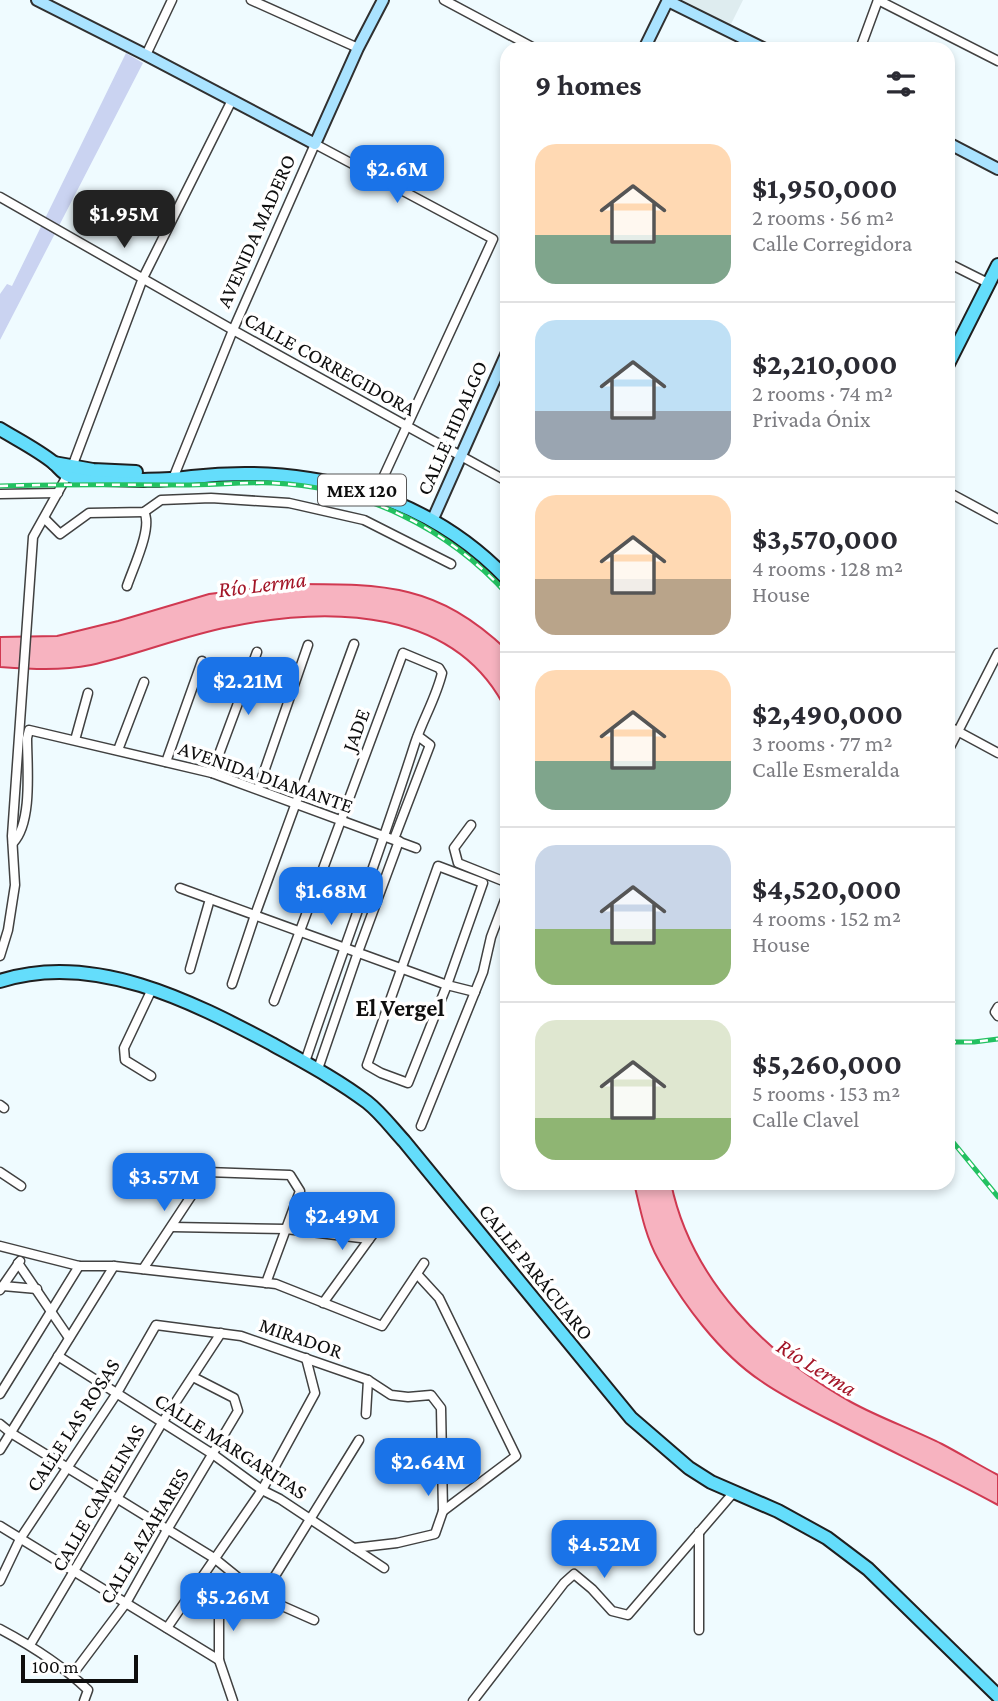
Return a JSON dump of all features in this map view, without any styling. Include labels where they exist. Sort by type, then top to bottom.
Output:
[{"type":"main road","points":[[955,352],[994,286],[998,265]]},
{"type":"main road","points":[[0,429],[69,471]]},
{"type":"main road","name":"MEX 120","points":[[69,471],[93,470],[173,477],[277,475],[329,482],[376,494],[432,521],[490,561],[500,572]]},
{"type":"main road","name":"CALLE PARÁCUARO","points":[[0,981],[18,975],[65,973],[120,980],[172,995],[219,1015],[318,1069],[369,1104],[404,1141],[631,1418],[689,1468],[827,1538],[868,1569],[998,1696]]},
{"type":"street","points":[[37,0],[493,239],[376,494]]},
{"type":"street","points":[[146,55],[172,0]]},
{"type":"street","points":[[251,0],[358,48]]},
{"type":"street","name":"AVENIDA MADERO","points":[[173,477],[233,330],[358,48],[383,0]]},
{"type":"street","points":[[444,0],[523,42]]},
{"type":"street","points":[[647,42],[668,0],[751,42]]},
{"type":"street","points":[[863,42],[878,0],[998,61]]},
{"type":"street","points":[[0,956],[8,930],[15,885],[13,840],[33,537],[69,471],[143,278],[232,100]]},
{"type":"street","points":[[955,147],[998,169]]},
{"type":"street","name":"CALLE CORREGIDORA","points":[[0,197],[500,478]]},
{"type":"street","points":[[955,266],[994,286]]},
{"type":"street","name":"CALLE HIDALGO","points":[[432,521],[500,368]]},
{"type":"street","points":[[0,494],[58,493]]},
{"type":"street","points":[[955,496],[998,519]]},
{"type":"street","points":[[44,519],[60,534],[89,513],[144,512],[161,500],[211,498],[289,503],[364,520],[451,564]]},
{"type":"street","points":[[127,586],[143,539],[147,521],[144,512]]},
{"type":"street","points":[[232,984],[354,644]]},
{"type":"street","points":[[258,789],[308,645]]},
{"type":"street","points":[[212,773],[257,652]]},
{"type":"street","name":"JADE","points":[[274,1001],[403,653],[439,668],[442,673],[437,693],[418,736]]},
{"type":"street","points":[[955,737],[998,653]]},
{"type":"street","points":[[166,762],[202,661]]},
{"type":"street","points":[[118,750],[144,681]]},
{"type":"street","points":[[75,740],[88,693]]},
{"type":"street","name":"AVENIDA DIAMANTE","points":[[13,840],[17,839],[24,816],[29,730],[212,773],[415,848]]},
{"type":"street","points":[[955,730],[998,753]]},
{"type":"street","points":[[305,1062],[344,947],[393,839],[430,745],[418,736],[393,839],[318,1069]]},
{"type":"street","points":[[471,825],[454,848],[458,863],[500,880]]},
{"type":"street","points":[[438,866],[483,883],[447,985],[408,1083],[367,1065],[438,866]]},
{"type":"street","points":[[180,888],[447,985],[475,992]]},
{"type":"street","points":[[190,969],[210,899]]},
{"type":"street","points":[[421,1126],[483,972],[500,913]]},
{"type":"street","points":[[151,1076],[125,1060],[124,1048],[152,989]]},
{"type":"street","points":[[0,1172],[21,1186]]},
{"type":"street","points":[[143,1269],[207,1172],[290,1175],[300,1191],[266,1283]]},
{"type":"street","points":[[323,1303],[384,1219]]},
{"type":"street","points":[[172,1227],[286,1229],[369,1239]]},
{"type":"street","points":[[0,1246],[79,1266],[114,1266],[276,1284],[382,1326],[424,1263]]},
{"type":"street","points":[[1,1288],[26,1253]]},
{"type":"street","points":[[19,1263],[69,1338]]},
{"type":"street","points":[[0,1394],[79,1266]]},
{"type":"street","points":[[0,1450],[114,1266]]},
{"type":"street","points":[[354,1548],[397,1543],[435,1534],[443,1511],[516,1456],[439,1298],[416,1274]]},
{"type":"street","points":[[1,1288],[37,1289]]},
{"type":"street","name":"MIRADOR","points":[[156,1325],[241,1336],[368,1380],[391,1395],[431,1395],[441,1408],[443,1511]]},
{"type":"street","name":"CALLE LAS ROSAS","points":[[0,1581],[20,1538],[117,1393],[156,1325]]},
{"type":"street","name":"CALLE CAMELINAS","points":[[30,1645],[162,1423],[220,1333]]},
{"type":"street","name":"CALLE MARGARITAS","points":[[58,1356],[384,1568]]},
{"type":"street","points":[[167,1628],[262,1490],[315,1393],[306,1358]]},
{"type":"street","name":"CALLE AZAHARES","points":[[72,1675],[126,1603],[238,1411],[234,1398],[193,1377]]},
{"type":"street","points":[[366,1414],[368,1380]]},
{"type":"street","points":[[0,1423],[11,1433],[214,1558],[262,1597],[314,1620]]},
{"type":"street","points":[[262,1597],[359,1440]]},
{"type":"street","points":[[473,1701],[564,1583],[574,1574],[612,1611],[628,1615],[734,1492]]},
{"type":"street","points":[[0,1526],[219,1660]]},
{"type":"street","points":[[699,1532],[699,1630]]},
{"type":"street","points":[[197,1583],[219,1615],[219,1660],[233,1701]]},
{"type":"street","points":[[0,1629],[30,1645],[72,1675],[88,1690],[84,1701]]},
{"type":"shaded area","points":[[674,0],[743,0],[729,28]]},
{"type":"shaded area","points":[[126,53],[143,63],[0,340],[0,294],[7,284],[12,286]]},
{"type":"shaded area","points":[[291,584],[354,585],[407,592],[432,600],[456,611],[500,644],[500,701],[485,677],[457,651],[423,633],[387,622],[348,617],[268,620],[229,627],[80,667],[0,667],[0,637],[57,636],[209,594]]},
{"type":"shaded area","points":[[636,1190],[673,1190],[681,1218],[714,1283],[762,1338],[790,1362],[851,1402],[942,1444],[998,1475],[998,1505],[797,1403],[746,1370],[716,1342],[690,1310],[658,1259],[646,1231]]},
{"type":"railway","points":[[0,486],[250,483],[307,486],[340,493],[402,515],[459,550],[500,587]]},
{"type":"railway","points":[[955,1042],[998,1039]]},
{"type":"railway","points":[[955,1145],[998,1197]]},
{"type":"district","name":"El Vergel","points":[[400,1008]]},
{"type":"water label","name":"Río Lerma","points":[[262,584]]},
{"type":"water label","name":"Río Lerma","points":[[817,1367]]}]
